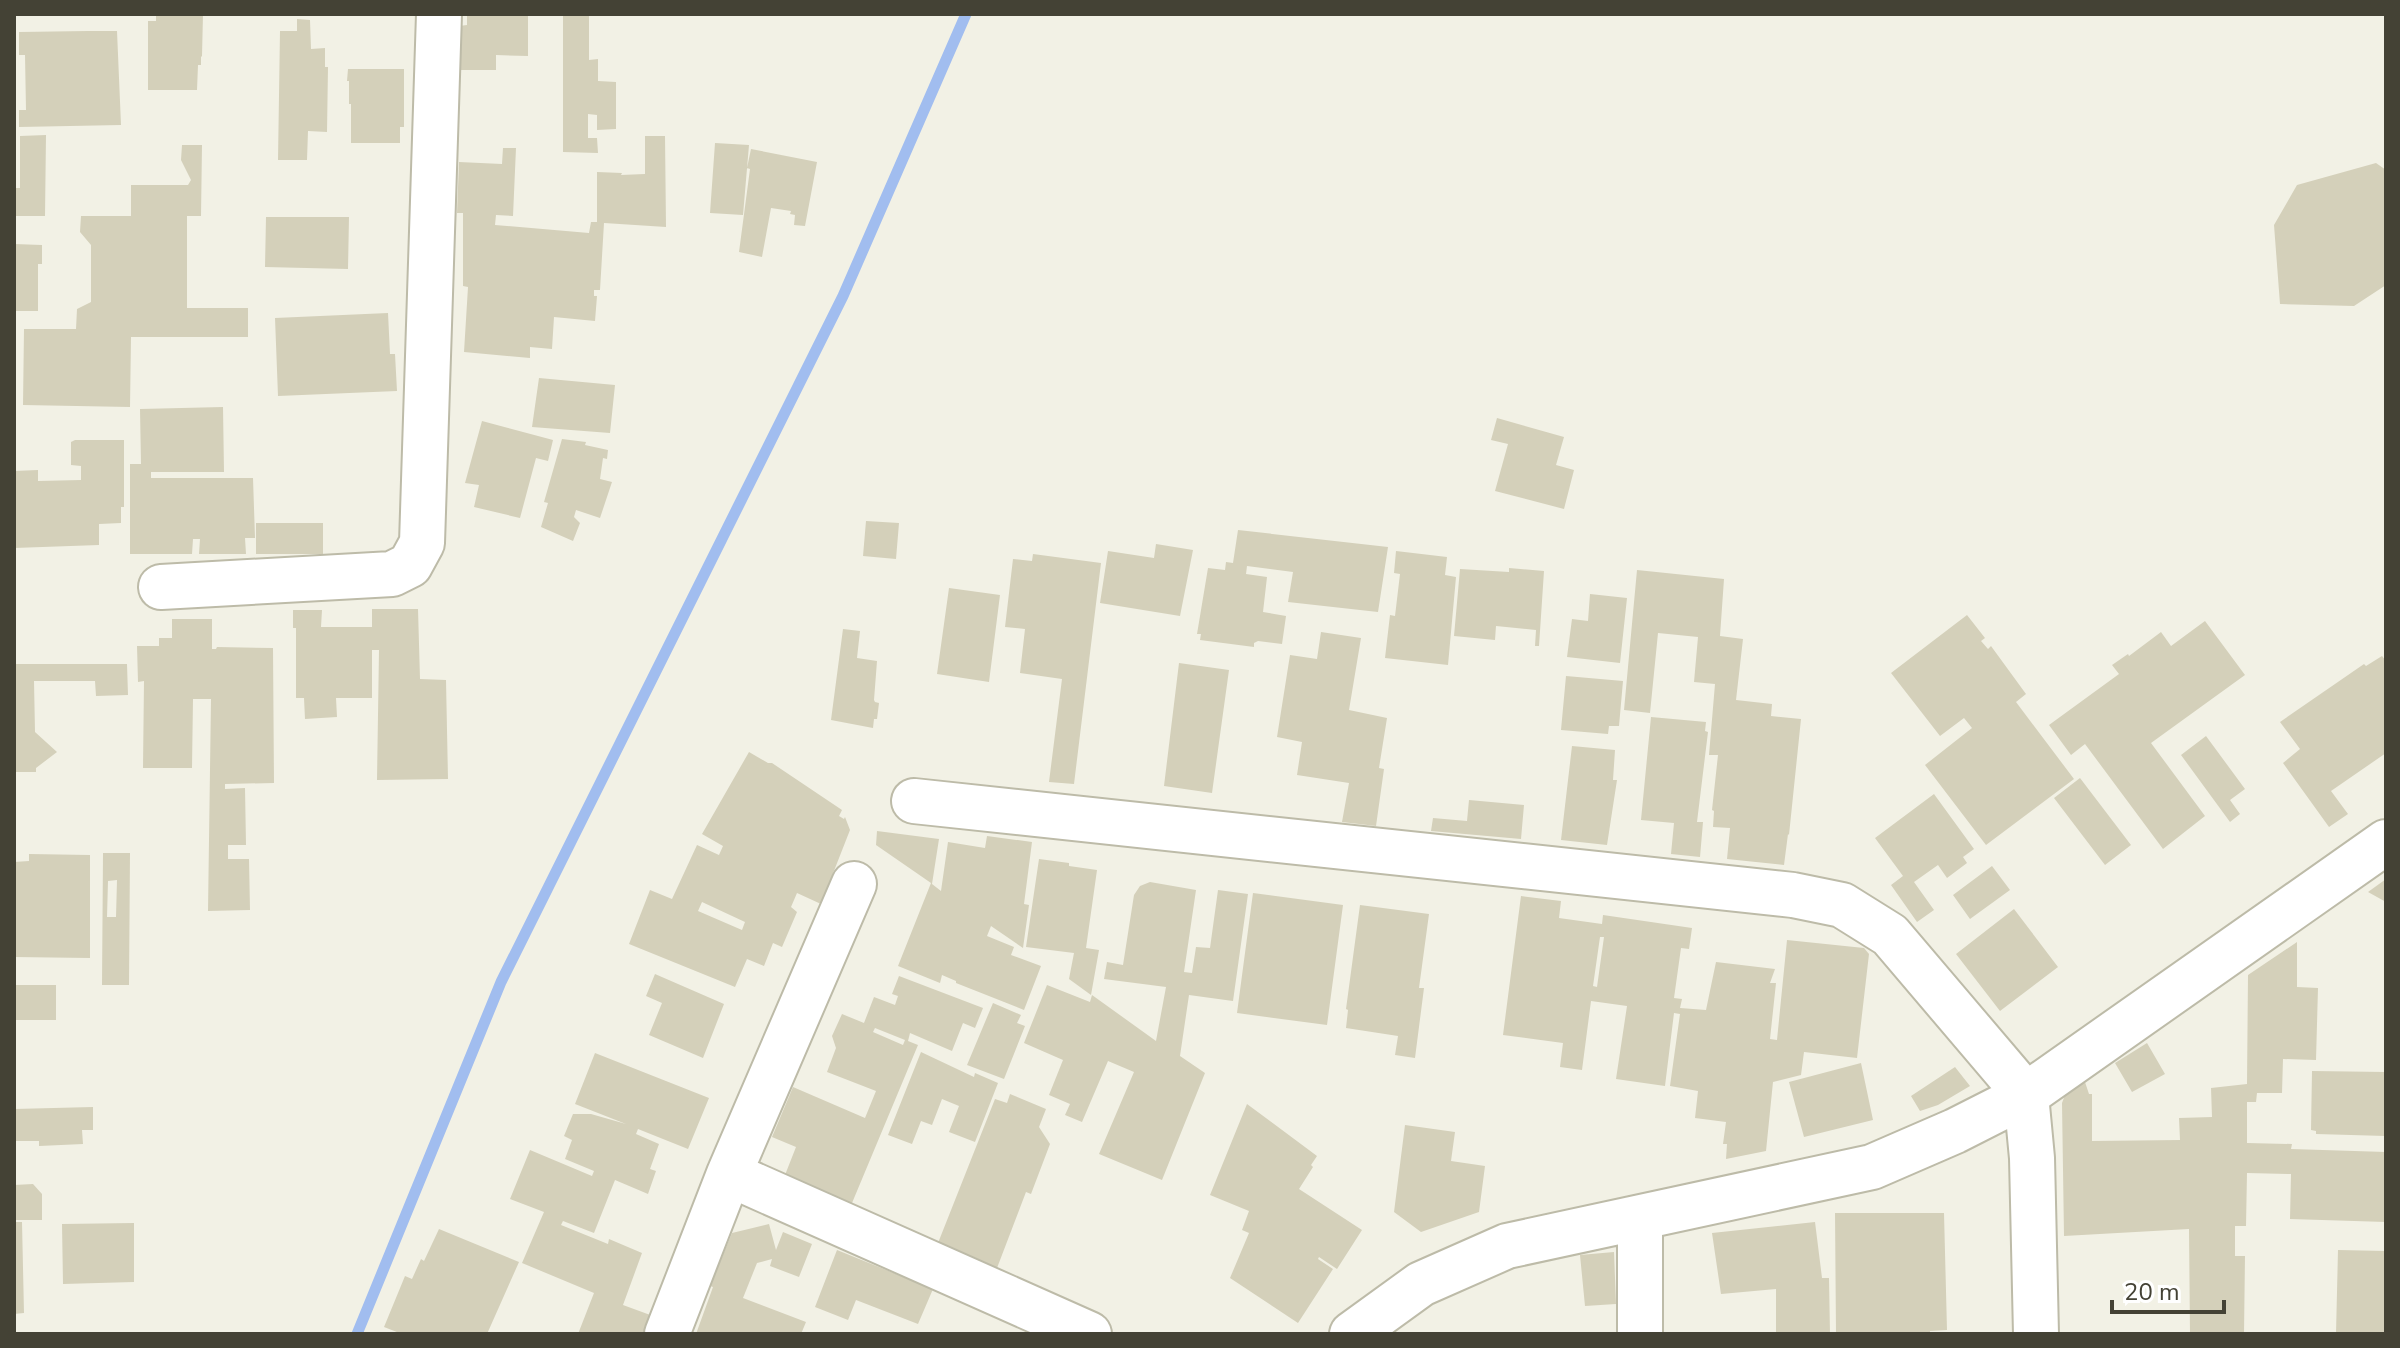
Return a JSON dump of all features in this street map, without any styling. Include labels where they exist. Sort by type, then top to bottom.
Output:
[{"type":"street","points":[[161,587],[392,574],[410,565],[422,543],[439,14]]},
{"type":"street","points":[[914,801],[1793,895],[1842,905],[1890,935],[2026,1095],[2032,1158],[2036,1334]]},
{"type":"street","points":[[1352,1334],[1421,1284],[1507,1246],[1872,1167],[1955,1131],[2026,1095],[2386,842]]},
{"type":"street","points":[[667,1334],[729,1174],[854,884]]},
{"type":"street","points":[[729,1174],[1089,1334]]},
{"type":"street","points":[[1640,1218],[1640,1334]]},
{"type":"building","points":[[156,14],[203,14],[197,90],[148,90],[148,21],[156,21]]},
{"type":"building","points":[[467,14],[528,14],[528,56],[496,55],[496,70],[460,70],[459,26],[467,25]]},
{"type":"building","points":[[563,14],[589,14],[589,60],[598,59],[598,81],[616,82],[616,129],[597,130],[597,115],[588,114],[588,138],[597,138],[598,153],[563,152]]},
{"type":"building","points":[[297,19],[310,20],[311,49],[325,48],[325,67],[328,67],[327,132],[308,131],[307,160],[278,160],[280,31],[297,31]]},
{"type":"building","points":[[117,31],[121,125],[19,127],[19,110],[26,110],[25,55],[19,55],[19,32]]},
{"type":"building","points":[[348,69],[404,69],[404,127],[400,127],[400,143],[351,143]]},
{"type":"building","points":[[46,135],[45,216],[14,216],[14,188],[20,188],[20,136]]},
{"type":"building","points":[[645,136],[665,136],[666,227],[604,223],[600,290],[594,290],[594,296],[597,296],[595,321],[554,317],[552,349],[530,347],[530,358],[464,352],[468,287],[463,286],[463,213],[457,213],[459,162],[502,164],[503,148],[516,148],[513,216],[496,215],[495,225],[589,233],[591,222],[597,222],[597,172],[645,174]]},
{"type":"building","points":[[715,143],[749,145],[743,215],[710,213]]},
{"type":"building","points":[[182,145],[202,145],[201,216],[187,216],[187,308],[248,308],[248,337],[131,337],[130,407],[23,405],[24,329],[76,329],[77,309],[91,302],[91,245],[80,232],[81,216],[131,216],[131,185],[188,185],[191,180],[181,160]]},
{"type":"building","points":[[751,149],[817,162],[805,226],[794,225],[795,215],[790,214],[791,211],[771,208],[762,257],[739,252]]},
{"type":"building","points":[[2376,163],[2386,170],[2386,285],[2354,306],[2280,304],[2274,225],[2297,185]]},
{"type":"building","points":[[266,217],[349,217],[348,269],[265,267]]},
{"type":"building","points":[[14,244],[42,245],[42,264],[38,264],[38,311],[14,311]]},
{"type":"building","points":[[388,313],[390,354],[395,354],[397,391],[278,396],[275,318]]},
{"type":"building","points":[[539,378],[615,385],[610,433],[532,427]]},
{"type":"building","points":[[223,407],[224,472],[151,472],[151,478],[253,478],[255,538],[245,538],[246,554],[199,554],[200,539],[193,539],[192,554],[130,554],[130,464],[141,464],[140,409]]},
{"type":"building","points":[[1497,418],[1564,437],[1556,465],[1574,470],[1564,509],[1495,491],[1508,444],[1491,440]]},
{"type":"building","points":[[482,421],[553,440],[548,461],[536,458],[520,518],[474,507],[479,485],[465,483]]},
{"type":"building","points":[[562,439],[586,442],[585,445],[608,450],[607,459],[603,458],[600,479],[612,482],[600,518],[576,510],[574,517],[580,523],[573,541],[541,527],[548,503],[544,502]]},
{"type":"building","points":[[124,440],[124,507],[121,507],[121,523],[99,524],[99,545],[14,548],[14,471],[38,470],[38,481],[81,480],[81,466],[71,465],[71,442]]},
{"type":"building","points":[[866,521],[899,523],[896,559],[863,556]]},
{"type":"building","points":[[256,523],[323,523],[323,554],[256,554]]},
{"type":"building","points":[[1238,530],[1388,547],[1378,612],[1288,602],[1293,572],[1247,566],[1246,574],[1267,577],[1263,612],[1286,616],[1282,644],[1258,641],[1254,647],[1200,640],[1201,634],[1197,634],[1208,568],[1225,570],[1226,562],[1233,563]]},
{"type":"building","points":[[1156,544],[1193,550],[1180,616],[1100,603],[1108,551],[1154,558]]},
{"type":"building","points":[[1396,551],[1447,557],[1445,575],[1456,577],[1448,665],[1385,658],[1390,615],[1395,616],[1400,574],[1394,573]]},
{"type":"building","points":[[1033,554],[1101,563],[1074,784],[1049,782],[1062,679],[1020,673],[1025,629],[1005,627],[1013,559],[1032,561]]},
{"type":"building","points":[[1509,568],[1544,571],[1539,646],[1535,646],[1536,630],[1496,626],[1495,640],[1454,636],[1460,569],[1509,572]]},
{"type":"building","points":[[1637,570],[1724,579],[1720,636],[1743,639],[1736,700],[1772,704],[1771,716],[1801,719],[1784,865],[1727,859],[1730,828],[1713,827],[1718,755],[1709,755],[1715,684],[1694,682],[1698,637],[1658,633],[1650,713],[1624,710]]},
{"type":"building","points":[[949,588],[1000,595],[989,682],[937,674]]},
{"type":"building","points":[[1590,594],[1627,598],[1620,663],[1567,657],[1572,619],[1588,621]]},
{"type":"building","points":[[372,609],[418,609],[420,679],[446,680],[448,779],[377,780],[379,650],[372,650],[372,698],[336,698],[337,717],[305,719],[304,698],[296,698],[293,610],[322,610],[321,627],[372,627]]},
{"type":"building","points":[[1967,615],[1985,638],[1981,641],[1988,649],[1991,646],[2026,694],[2016,702],[2074,779],[1986,845],[1925,765],[1972,728],[1964,718],[1940,736],[1891,673]]},
{"type":"building","points":[[172,619],[212,619],[212,649],[273,648],[274,783],[225,784],[225,789],[245,788],[246,845],[228,845],[228,859],[249,859],[250,910],[208,911],[211,699],[193,699],[192,768],[143,768],[144,681],[138,682],[137,646],[159,646],[159,638],[172,638]]},
{"type":"building","points":[[2205,621],[2245,675],[2151,743],[2205,816],[2163,849],[2085,744],[2071,755],[2049,725],[2119,674],[2112,665],[2161,632],[2171,646]]},
{"type":"building","points":[[843,629],[860,631],[857,658],[877,661],[874,700],[879,703],[873,728],[831,720]]},
{"type":"building","points":[[1321,632],[1361,638],[1349,710],[1387,718],[1379,768],[1384,769],[1376,826],[1342,822],[1349,783],[1297,775],[1302,742],[1277,737],[1290,655],[1317,659]]},
{"type":"building","points":[[2382,656],[2386,661],[2386,753],[2331,791],[2348,814],[2329,827],[2283,763],[2300,749],[2280,722],[2364,664],[2366,666]]},
{"type":"building","points":[[1179,663],[1229,670],[1212,793],[1164,786]]},
{"type":"building","points":[[14,664],[127,664],[128,695],[96,696],[95,681],[34,681],[35,732],[57,752],[36,768],[36,772],[14,772]]},
{"type":"building","points":[[1566,676],[1623,681],[1619,726],[1609,726],[1608,734],[1561,730]]},
{"type":"building","points":[[1651,717],[1706,722],[1705,731],[1708,732],[1697,822],[1703,822],[1700,857],[1671,854],[1674,823],[1641,820]]},
{"type":"building","points":[[2206,736],[2245,789],[2230,800],[2240,814],[2230,822],[2181,755]]},
{"type":"building","points":[[1572,746],[1615,750],[1613,780],[1617,780],[1607,845],[1561,840]]},
{"type":"building","points":[[749,752],[772,763],[842,810],[839,816],[845,817],[850,830],[821,904],[797,893],[791,907],[797,912],[782,947],[773,943],[764,966],[747,959],[735,987],[629,944],[650,890],[672,899],[697,845],[719,855],[723,846],[702,834]],"holes":[[[702,902],[745,922],[742,930],[698,911]]]},
{"type":"building","points":[[2080,778],[2131,845],[2105,865],[2054,798]]},
{"type":"building","points":[[1934,794],[1974,849],[1963,857],[1967,863],[1947,878],[1938,865],[1914,882],[1934,910],[1917,922],[1891,885],[1903,876],[1875,838]]},
{"type":"building","points":[[1469,800],[1524,805],[1521,839],[1431,831],[1433,818],[1467,821]]},
{"type":"building","points":[[877,831],[939,839],[932,884],[941,891],[948,842],[985,848],[987,836],[1032,842],[1024,904],[1029,905],[1023,948],[991,926],[987,936],[1014,947],[1011,955],[1041,966],[1024,1010],[942,975],[940,983],[898,966],[931,883],[876,845]]},
{"type":"building","points":[[103,853],[130,853],[129,985],[102,985]],"holes":[[[117,880],[116,917],[107,917],[108,881]]]},
{"type":"building","points":[[29,854],[90,855],[90,958],[14,957],[14,862],[29,861]]},
{"type":"building","points":[[1039,859],[1097,870],[1086,948],[1099,950],[1091,995],[1069,979],[1074,953],[1026,947]]},
{"type":"building","points":[[1992,866],[2010,890],[1970,919],[1953,895]]},
{"type":"building","points":[[2386,879],[2386,902],[2368,892]]},
{"type":"building","points":[[1150,882],[1196,890],[1184,972],[1192,973],[1196,947],[1210,948],[1218,890],[1248,894],[1233,1001],[1189,995],[1180,1056],[1205,1073],[1162,1180],[1099,1154],[1134,1072],[1108,1061],[1082,1122],[1065,1115],[1070,1104],[1049,1095],[1063,1060],[1024,1043],[1047,985],[1090,1002],[1092,995],[1156,1041],[1166,987],[1104,979],[1107,962],[1123,965],[1134,895],[1140,886]]},
{"type":"building","points":[[1253,893],[1343,905],[1327,1025],[1237,1013]]},
{"type":"building","points":[[1521,896],[1561,901],[1559,918],[1602,924],[1603,915],[1692,928],[1689,949],[1681,948],[1674,998],[1682,999],[1680,1008],[1706,1010],[1716,962],[1775,969],[1770,983],[1776,983],[1770,1039],[1777,1040],[1787,940],[1864,948],[1869,954],[1857,1058],[1804,1052],[1801,1075],[1773,1082],[1766,1151],[1726,1159],[1727,1144],[1723,1144],[1726,1122],[1695,1118],[1698,1091],[1670,1086],[1680,1014],[1674,1013],[1665,1086],[1616,1079],[1627,1006],[1591,1001],[1582,1070],[1560,1067],[1563,1043],[1503,1035]],"holes":[[[1600,937],[1604,937],[1597,987],[1593,986]]]},
{"type":"building","points":[[1360,905],[1429,914],[1419,988],[1424,988],[1415,1058],[1395,1055],[1398,1036],[1346,1028]]},
{"type":"building","points":[[2014,909],[2058,967],[2000,1011],[1956,954]]},
{"type":"building","points":[[2297,942],[2297,987],[2318,988],[2316,1060],[2283,1059],[2282,1093],[2257,1093],[2256,1102],[2247,1102],[2247,1143],[2292,1144],[2291,1149],[2386,1152],[2386,1222],[2290,1219],[2291,1174],[2247,1173],[2246,1226],[2235,1226],[2235,1256],[2245,1256],[2244,1334],[2190,1334],[2189,1229],[2064,1236],[2062,1103],[2065,1095],[2085,1082],[2089,1094],[2092,1094],[2092,1141],[2180,1140],[2179,1118],[2212,1117],[2211,1088],[2247,1084],[2248,975]]},
{"type":"building","points":[[655,974],[724,1004],[703,1058],[649,1035],[662,1003],[646,996]]},
{"type":"building","points":[[899,976],[983,1008],[975,1028],[963,1023],[952,1051],[910,1033],[908,1041],[918,1045],[852,1203],[785,1175],[796,1147],[772,1137],[793,1087],[865,1118],[876,1091],[827,1072],[836,1048],[832,1036],[842,1014],[864,1023],[874,997],[895,1005],[898,996],[892,994]],"holes":[[[875,1028],[905,1040],[903,1045],[873,1032]]]},
{"type":"building","points":[[14,985],[56,985],[56,1020],[14,1020]]},
{"type":"building","points":[[993,1003],[1021,1015],[1017,1023],[1025,1026],[1004,1079],[967,1065]]},
{"type":"building","points":[[2147,1043],[2165,1074],[2132,1092],[2115,1063]]},
{"type":"building","points":[[921,1052],[974,1077],[975,1073],[998,1083],[975,1142],[949,1132],[959,1106],[942,1099],[932,1125],[921,1121],[912,1144],[888,1135]]},
{"type":"building","points":[[595,1053],[709,1098],[688,1149],[638,1129],[636,1134],[659,1144],[650,1169],[656,1171],[648,1194],[615,1180],[594,1233],[563,1221],[561,1225],[608,1244],[609,1239],[642,1253],[623,1305],[653,1316],[646,1334],[578,1334],[594,1293],[522,1263],[544,1212],[510,1199],[530,1150],[592,1176],[594,1171],[565,1159],[572,1140],[564,1136],[573,1114],[591,1114],[626,1124],[575,1104]]},
{"type":"building","points":[[1861,1063],[1873,1120],[1804,1137],[1789,1082]]},
{"type":"building","points":[[1955,1067],[1970,1086],[1938,1105],[1920,1111],[1911,1096]]},
{"type":"building","points":[[2312,1071],[2386,1072],[2386,1136],[2316,1134],[2311,1130]]},
{"type":"building","points":[[1010,1094],[1046,1109],[1039,1127],[1050,1144],[1031,1194],[1026,1192],[997,1268],[938,1243],[995,1099],[1007,1103]]},
{"type":"building","points":[[1247,1104],[1317,1156],[1299,1189],[1362,1230],[1337,1269],[1319,1257],[1333,1269],[1298,1323],[1230,1278],[1249,1233],[1242,1230],[1249,1211],[1210,1195]]},
{"type":"building","points":[[93,1107],[93,1130],[82,1130],[83,1144],[39,1146],[39,1141],[14,1141],[14,1109]]},
{"type":"building","points":[[1405,1125],[1455,1132],[1451,1161],[1485,1166],[1479,1212],[1421,1232],[1394,1212]]},
{"type":"building","points":[[33,1184],[42,1194],[42,1220],[14,1220],[14,1185]]},
{"type":"building","points":[[1835,1213],[1944,1213],[1947,1330],[1930,1331],[1930,1334],[1836,1334]]},
{"type":"building","points":[[14,1222],[22,1222],[24,1313],[14,1314]]},
{"type":"building","points":[[1815,1222],[1822,1278],[1829,1278],[1830,1334],[1776,1334],[1776,1289],[1721,1294],[1712,1233]]},
{"type":"building","points":[[134,1223],[134,1282],[63,1284],[62,1224]]},
{"type":"building","points":[[769,1224],[776,1250],[783,1232],[812,1244],[799,1277],[770,1266],[772,1259],[757,1263],[743,1298],[806,1322],[801,1334],[696,1334],[713,1287],[710,1286],[732,1233]]},
{"type":"building","points":[[439,1229],[519,1262],[487,1334],[402,1334],[384,1327],[405,1276],[412,1279]]},
{"type":"building","points":[[837,1250],[933,1289],[918,1324],[856,1300],[848,1320],[815,1307]]},
{"type":"building","points":[[2338,1250],[2386,1251],[2386,1334],[2336,1334]]},
{"type":"building","points":[[1614,1252],[1616,1304],[1585,1306],[1580,1255]]},
{"type":"waterway","points":[[357,1334],[501,982],[843,296],[966,14]]}]
